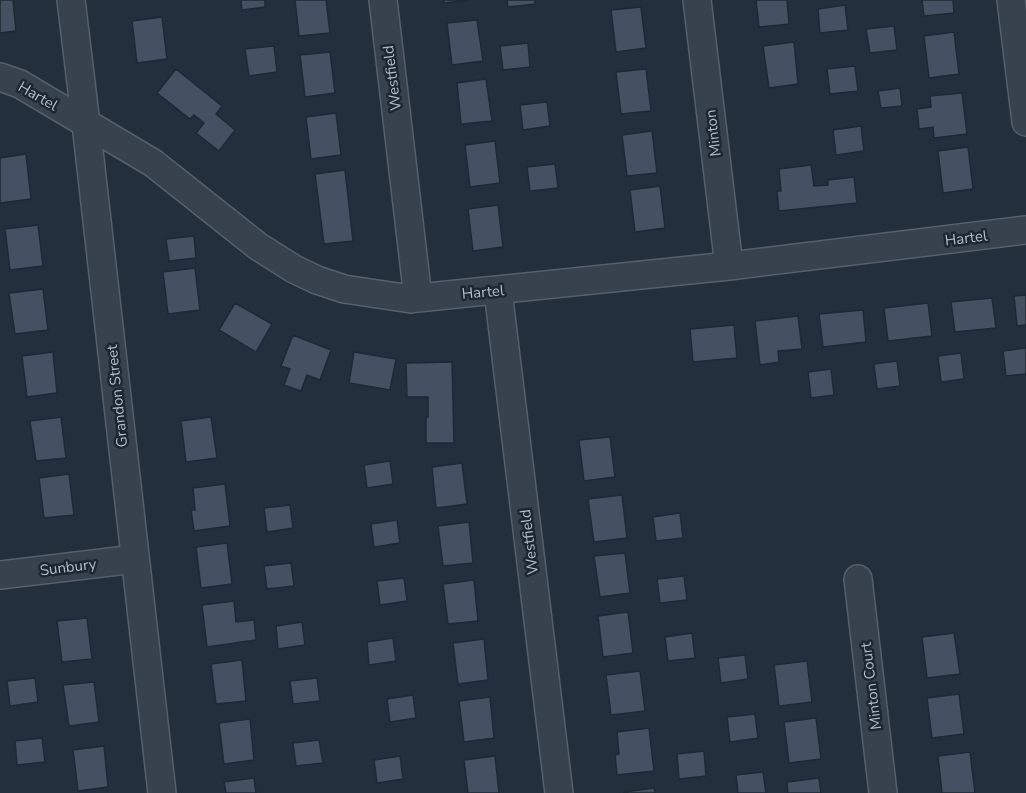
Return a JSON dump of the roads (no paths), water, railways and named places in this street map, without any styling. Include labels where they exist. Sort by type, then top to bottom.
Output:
[{"type":"street","name":"Grandon Street","points":[[70,0],[162,793]]},
{"type":"street","name":"Westfield","points":[[383,0],[418,298]]},
{"type":"street","name":"Minton","points":[[697,0],[729,266]]},
{"type":"street","points":[[1011,0],[1026,122]]},
{"type":"street","name":"Hartel","points":[[0,77],[20,84],[153,163],[259,247],[294,269],[344,289],[411,299],[729,266],[1026,230]]},
{"type":"street","name":"Westfield","points":[[498,291],[559,793]]},
{"type":"street","name":"Sunbury","points":[[0,575],[135,559]]},
{"type":"street","name":"Minton Court","points":[[858,579],[883,793]]}]
